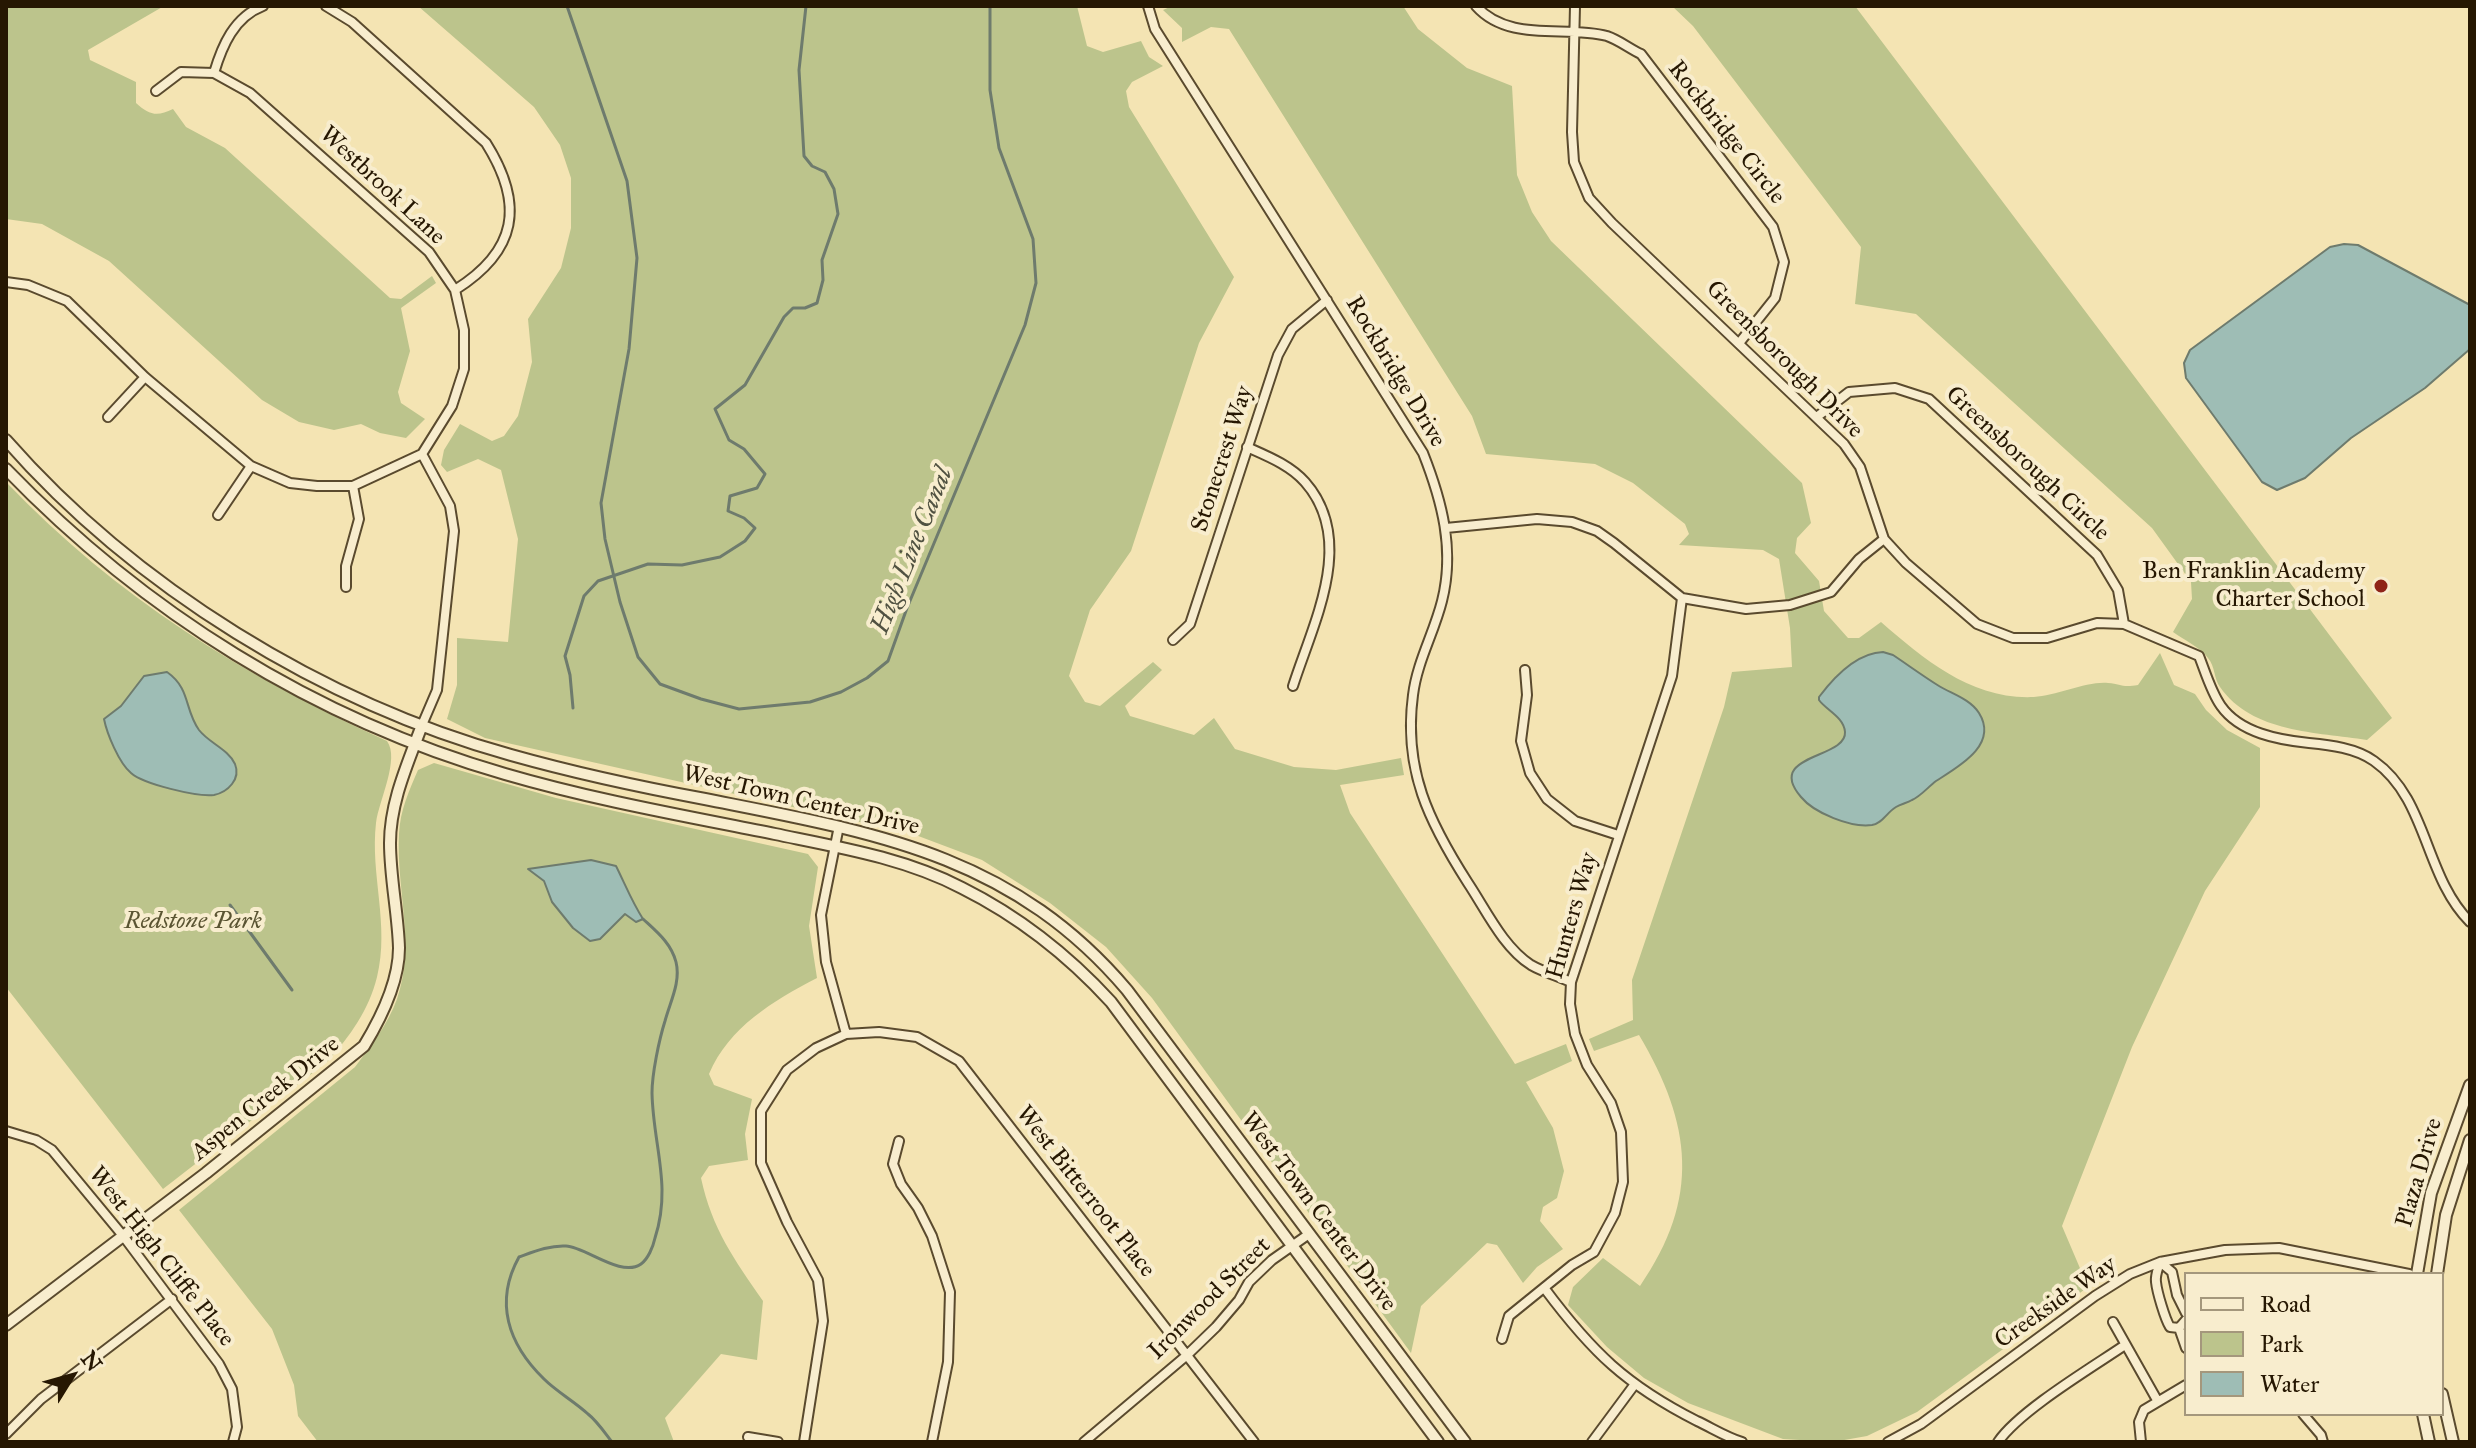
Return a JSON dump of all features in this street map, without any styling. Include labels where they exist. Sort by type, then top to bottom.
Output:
[{"type":"street","points":[[156,91],[181,72],[214,73],[223,43],[240,22],[263,6]]},
{"type":"street","points":[[326,6],[352,22],[486,143],[501,167],[509,190],[510,217],[500,249],[478,275],[455,290]]},
{"type":"street","name":"Rockbridge Drive","points":[[1148,6],[1155,29],[1423,453],[1436,487],[1446,528],[1448,559],[1442,600],[1413,693],[1411,741],[1417,784],[1443,843],[1514,951],[1531,965],[1571,982]]},
{"type":"street","points":[[1476,6],[1481,12],[1520,30],[1575,32]]},
{"type":"street","name":"Greensborough Drive","points":[[1575,6],[1574,162],[1589,198],[1844,444],[1860,467],[1884,539],[1906,563],[1977,624],[2013,638],[2047,638],[2097,623],[2124,624],[2199,656],[2222,707],[2244,725],[2269,737],[2333,745],[2372,759],[2395,780],[2411,804],[2440,880],[2470,922]]},
{"type":"street","name":"Rockbridge Circle","points":[[1575,32],[1609,37],[1641,54],[1773,227],[1784,262],[1775,298],[1740,342]]},
{"type":"street","name":"Westbrook Lane","points":[[214,73],[250,93],[429,252],[455,290],[464,330],[464,369],[452,406],[422,454]]},
{"type":"street","points":[[6,282],[28,285],[67,301],[145,377],[251,466],[290,483],[353,486],[422,454]]},
{"type":"street","name":"Stonecrest Way","points":[[1173,640],[1190,624],[1278,355],[1292,329],[1327,300]]},
{"type":"street","points":[[108,417],[145,377]]},
{"type":"street","name":"Greensborough Circle","points":[[1818,416],[1849,392],[1895,388],[1929,399],[2097,555],[2118,590],[2124,624]]},
{"type":"street","name":"West Town Center Drive","points":[[6,440],[54,490],[118,548],[181,596],[231,630],[334,687],[422,725],[557,767],[898,841],[969,868],[1029,902],[1077,938],[1127,990],[1465,1442]]},
{"type":"street","points":[[1247,447],[1283,463],[1305,482],[1321,506],[1328,527],[1330,570],[1293,686]]},
{"type":"street","name":"Aspen Creek Drive","points":[[6,1325],[316,1088],[364,1046],[379,1021],[391,988],[399,951],[390,843],[395,800],[437,690],[454,531],[450,506],[422,454]]},
{"type":"street","points":[[218,515],[251,466]]},
{"type":"street","name":"West Town Center Drive","points":[[6,469],[40,505],[157,604],[247,663],[331,708],[415,743],[504,774],[603,799],[894,861],[960,886],[1016,918],[1062,952],[1111,1002],[1438,1442]]},
{"type":"street","points":[[346,587],[346,566],[359,519],[353,486]]},
{"type":"street","points":[[1446,528],[1537,519],[1572,522],[1597,531],[1682,598],[1746,609],[1801,602],[1831,592],[1859,559],[1884,539]]},
{"type":"street","name":"Hunters Way","points":[[1502,1339],[1509,1316],[1572,1265],[1594,1252],[1615,1213],[1623,1182],[1621,1132],[1611,1103],[1587,1065],[1575,1034],[1570,1004],[1571,982],[1672,676],[1682,598]]},
{"type":"street","points":[[1525,670],[1527,695],[1521,741],[1530,773],[1547,799],[1575,821],[1618,835]]},
{"type":"street","points":[[804,1442],[823,1321],[818,1280],[787,1222],[761,1163],[761,1111],[787,1070],[816,1048],[846,1034],[826,962],[821,915],[839,826]]},
{"type":"street","name":"West Bitterroot Place","points":[[846,1034],[879,1032],[917,1037],[959,1061],[1254,1442]]},
{"type":"street","name":"Plaza Drive","points":[[2417,1272],[2431,1193],[2470,1085]]},
{"type":"street","name":"West High Cliffe Place","points":[[6,1131],[36,1140],[52,1150],[172,1299],[219,1364],[232,1389],[237,1427],[233,1442]]},
{"type":"street","name":"Plaza Drive","points":[[2437,1272],[2446,1215],[2470,1140]]},
{"type":"street","points":[[899,1141],[893,1164],[901,1184],[932,1236],[950,1292],[948,1362],[932,1442]]},
{"type":"street","name":"Ironwood Street","points":[[1084,1442],[1186,1356],[1239,1300],[1249,1282],[1272,1260],[1309,1234]]},
{"type":"street","name":"Creekside Way","points":[[1888,1442],[1908,1432],[2095,1296],[2130,1274],[2160,1262],[2225,1250],[2279,1248],[2399,1272]]},
{"type":"street","points":[[2179,1328],[2170,1327],[2165,1319],[2165,1308],[2155,1278],[2160,1262],[2172,1272],[2184,1309]]},
{"type":"street","points":[[1545,1289],[1575,1330],[1602,1359],[1671,1408],[1737,1441]]},
{"type":"street","points":[[6,1434],[41,1399],[172,1299]]},
{"type":"street","points":[[2113,1322],[2157,1400]]},
{"type":"street","points":[[2179,1328],[2184,1322]]},
{"type":"street","points":[[2179,1328],[2184,1342]]},
{"type":"street","points":[[1998,1442],[2006,1431],[2038,1405],[2125,1345]]},
{"type":"street","points":[[1592,1442],[1635,1384]]},
{"type":"street","points":[[2140,1442],[2139,1422],[2144,1410],[2184,1386]]},
{"type":"street","points":[[2444,1403],[2453,1442]]},
{"type":"street","points":[[2305,1416],[2323,1442]]},
{"type":"street","points":[[2423,1416],[2429,1442]]},
{"type":"street","points":[[1908,1432],[1913,1442]]},
{"type":"street","points":[[748,1437],[778,1442]]},
{"type":"green space","points":[[6,6],[164,6],[88,50],[90,60],[136,82],[136,103],[145,110],[158,114],[173,109],[186,127],[225,148],[390,298],[401,299],[432,276],[436,283],[401,308],[410,351],[398,392],[401,403],[425,419],[406,438],[380,433],[361,424],[334,430],[299,422],[262,400],[109,261],[42,224],[6,219]]},
{"type":"green space","points":[[418,6],[1077,6],[1087,46],[1103,52],[1141,41],[1149,57],[1163,66],[1132,82],[1126,91],[1129,107],[1234,277],[1199,343],[1131,551],[1090,610],[1069,676],[1085,702],[1100,706],[1153,662],[1162,670],[1125,706],[1130,716],[1194,735],[1214,718],[1235,749],[1294,767],[1336,770],[1401,758],[1404,775],[1340,785],[1350,813],[1515,1064],[1566,1044],[1572,1061],[1526,1082],[1553,1128],[1564,1171],[1557,1198],[1543,1207],[1540,1221],[1563,1249],[1537,1267],[1523,1283],[1497,1245],[1487,1243],[1421,1306],[1411,1353],[1152,998],[1106,947],[1050,903],[982,860],[913,834],[485,738],[447,719],[457,685],[457,638],[508,642],[518,539],[501,470],[478,459],[447,472],[441,465],[444,450],[460,424],[492,441],[504,436],[518,416],[532,362],[528,319],[561,268],[571,228],[571,178],[560,145],[534,107]]},
{"type":"green space","points":[[1172,6],[1403,6],[1418,29],[1467,68],[1512,86],[1517,175],[1532,212],[1551,241],[1802,483],[1811,523],[1797,538],[1795,553],[1819,581],[1824,611],[1848,638],[1859,638],[1881,622],[1951,675],[1990,692],[2011,696],[2043,696],[2100,683],[2138,685],[2160,653],[2174,685],[2195,694],[2206,710],[2227,730],[2260,748],[2260,807],[2205,891],[2132,1047],[2062,1226],[2088,1287],[1917,1412],[1867,1436],[1833,1442],[1783,1439],[1688,1403],[1644,1378],[1607,1347],[1568,1305],[1573,1287],[1603,1258],[1640,1286],[1660,1254],[1673,1222],[1680,1191],[1682,1161],[1679,1130],[1657,1068],[1639,1035],[1594,1051],[1589,1039],[1633,1020],[1632,980],[1724,707],[1732,672],[1792,667],[1790,628],[1779,559],[1763,550],[1679,545],[1689,534],[1685,524],[1633,483],[1595,464],[1486,454],[1472,416],[1229,29],[1211,27],[1182,42],[1182,28],[1163,10]]},
{"type":"green space","points":[[1672,6],[1855,6],[2392,718],[2367,740],[2287,728],[2249,714],[2233,702],[2218,684],[2205,654],[2173,632],[2192,599],[2191,582],[2152,528],[1916,314],[1855,304],[1861,247],[1693,26]]},
{"type":"green space","name":"Redstone Park","points":[[6,482],[48,524],[137,598],[232,661],[387,741],[390,749],[390,769],[376,823],[375,842],[381,919],[380,958],[374,989],[364,1011],[328,1061],[163,1189],[6,987]]},
{"type":"green space","points":[[434,763],[556,798],[808,854],[818,867],[809,926],[817,978],[784,996],[740,1029],[728,1042],[709,1074],[714,1085],[752,1099],[745,1134],[748,1160],[709,1166],[701,1178],[718,1228],[763,1301],[757,1360],[721,1354],[665,1418],[674,1442],[318,1442],[298,1416],[294,1385],[272,1329],[179,1210],[355,1067],[384,1026],[397,999],[405,958],[399,855],[401,817],[418,770]]},
{"type":"water","points":[[2358,245],[2470,305],[2470,349],[2425,388],[2351,438],[2305,478],[2277,490],[2262,482],[2186,378],[2184,363],[2190,350],[2330,247]]},
{"type":"water","points":[[1883,652],[1893,655],[1971,704],[1979,713],[1984,735],[1980,745],[1965,762],[1918,796],[1896,807],[1876,824],[1854,824],[1824,814],[1807,803],[1792,783],[1793,772],[1810,758],[1834,748],[1842,741],[1845,732],[1842,722],[1822,704],[1819,697],[1855,661]]},
{"type":"water","points":[[167,672],[184,692],[199,730],[228,754],[235,764],[235,780],[219,793],[183,792],[137,777],[122,762],[111,740],[104,719],[121,706],[144,676]]},
{"type":"water","points":[[591,860],[616,866],[643,919],[636,922],[625,914],[600,939],[590,941],[573,928],[552,902],[544,881],[528,869]]},
{"type":"waterway","name":"High Line Canal","points":[[567,6],[627,181],[637,258],[629,349],[601,503],[605,539],[620,602],[638,657],[660,684],[739,709],[810,702],[841,692],[867,678],[888,661],[907,608],[1025,325],[1036,283],[1033,239],[999,148],[990,90],[990,6]]},
{"type":"waterway","points":[[573,708],[565,656],[584,596],[598,581],[648,564],[682,565],[720,557],[745,541],[755,528],[744,518],[728,511],[730,496],[757,488],[765,474],[744,449],[729,440],[715,409],[745,385],[784,317],[793,308],[805,308],[817,303],[823,280],[822,260],[838,214],[834,189],[825,172],[812,166],[804,156],[799,70],[806,6]]},
{"type":"waterway","points":[[230,905],[292,990]]},
{"type":"waterway","points":[[612,1442],[591,1417],[544,1379],[521,1352],[506,1306],[511,1274],[519,1257],[566,1246],[614,1265],[633,1267],[644,1262],[653,1245],[660,1219],[662,1183],[652,1085],[677,969],[667,943],[643,919]]},
{"type":"place","name":"Ben Franklin Academy Charter School","points":[[2381,586]]}]
